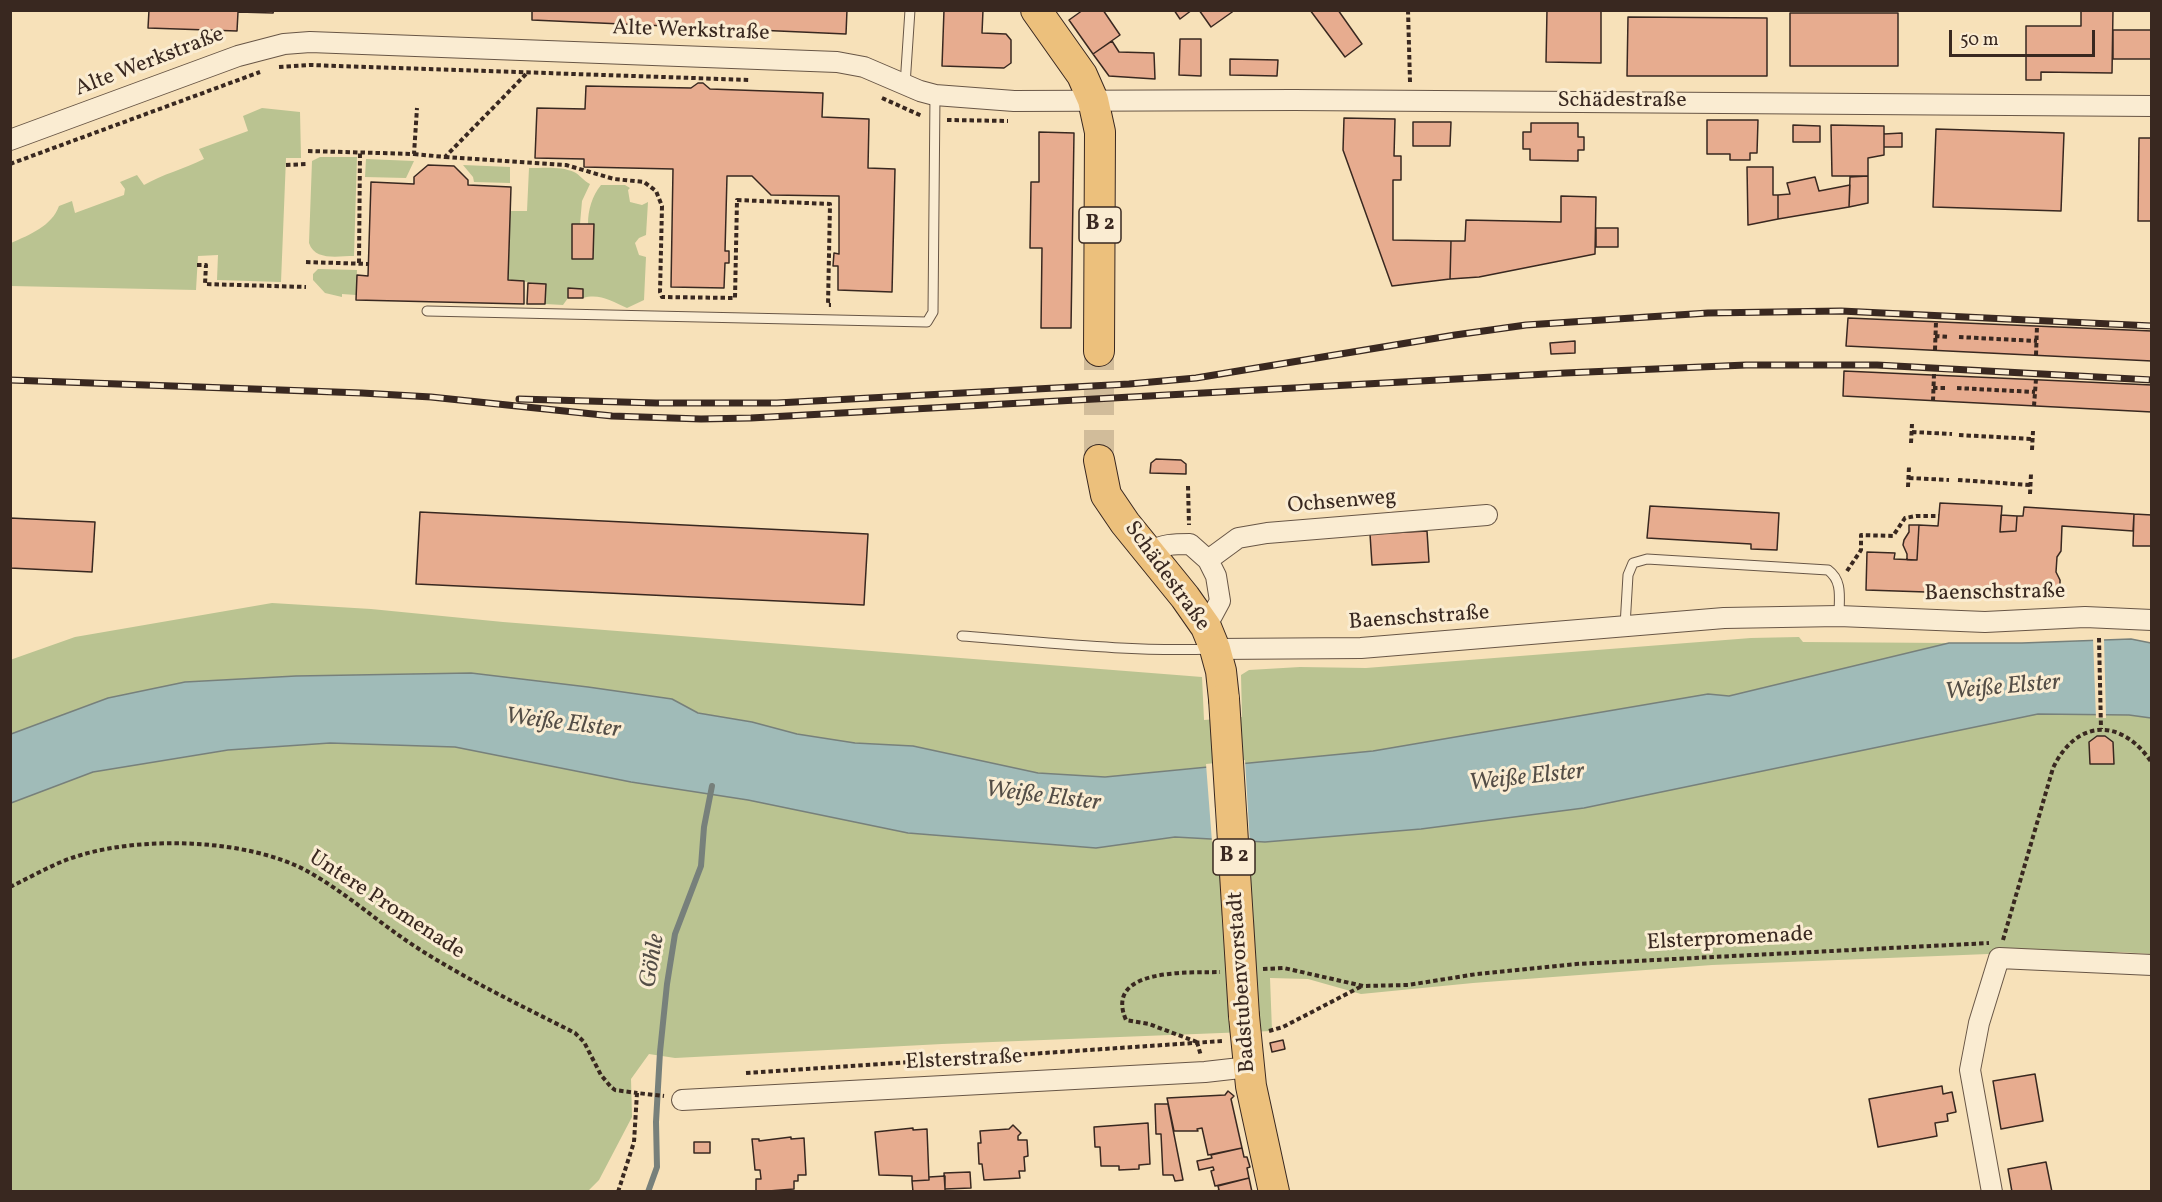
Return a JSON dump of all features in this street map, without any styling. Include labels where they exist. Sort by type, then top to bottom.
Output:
[{"type":"main road","name":"B 2","points":[[1036,10],[1069,55],[1094,99],[1100,132],[1099,351]]},
{"type":"main road","name":"Schädestraße","points":[[1099,460],[1106,495],[1210,638],[1221,671],[1224,699]]},
{"type":"main road","name":"Badstubenvorstadt","points":[[1224,699],[1248,1067],[1274,1191]]},
{"type":"street","name":"Alte Werkstraße","points":[[10,141],[258,49],[310,42],[837,62],[864,67],[934,95],[1014,101],[1094,99]]},
{"type":"street","name":"Schädestraße","points":[[1094,99],[2151,106]]},
{"type":"street","name":"Ochsenweg","points":[[1208,560],[1238,538],[1257,534],[1487,515]]},
{"type":"street","points":[[1149,552],[1168,544],[1190,544],[1208,560],[1216,576],[1220,601],[1210,638]]},
{"type":"street","name":"Baenschstraße","points":[[1210,638],[1234,647],[1361,648],[1724,618],[1839,616],[1985,622],[2085,617],[2151,620]]},
{"type":"street","points":[[1992,1191],[1970,1070],[1997,947],[2151,965]]},
{"type":"street","name":"Elsterstraße","points":[[675,1098],[1193,1073],[1248,1067]]},
{"type":"lane","points":[[905,85],[909,10]]},
{"type":"lane","points":[[427,311],[927,322],[933,312],[934,95]]},
{"type":"lane","points":[[1625,626],[1628,575],[1633,563],[1647,559],[1828,570],[1836,575],[1839,583],[1839,616]]},
{"type":"lane","points":[[962,636],[1165,649],[1210,638]]},
{"type":"path","points":[[1408,10],[1410,101]]},
{"type":"path","points":[[10,164],[259,72],[281,67],[310,65],[759,80]]},
{"type":"path","points":[[445,157],[527,72]]},
{"type":"path","points":[[877,95],[917,115],[934,119],[1003,122],[1014,120]]},
{"type":"path","points":[[414,154],[417,108]]},
{"type":"path","points":[[308,151],[414,154],[566,165],[614,179],[644,183],[657,191],[662,206],[660,292],[662,297],[735,298],[737,200],[830,204],[828,305],[840,305]]},
{"type":"path","points":[[359,263],[360,152]]},
{"type":"path","points":[[285,165],[308,164]]},
{"type":"path","points":[[306,262],[368,264]]},
{"type":"path","points":[[197,265],[206,265],[206,284],[306,286]]},
{"type":"path","points":[[1935,350],[1936,322]]},
{"type":"path","points":[[2036,355],[2037,326]]},
{"type":"path","points":[[1935,336],[1949,337]]},
{"type":"path","points":[[1959,337],[2037,341]]},
{"type":"path","points":[[1933,401],[1934,374]]},
{"type":"path","points":[[2034,406],[2036,379]]},
{"type":"path","points":[[1933,388],[1947,388]]},
{"type":"path","points":[[1957,388],[2035,392]]},
{"type":"path","points":[[1911,443],[1912,424]]},
{"type":"path","points":[[2032,450],[2033,431]]},
{"type":"path","points":[[1912,432],[1952,434]]},
{"type":"path","points":[[1959,435],[2033,439]]},
{"type":"path","points":[[1908,487],[1909,467]]},
{"type":"path","points":[[2030,494],[2031,474]]},
{"type":"path","points":[[1909,478],[1949,480]]},
{"type":"path","points":[[1958,480],[2030,485]]},
{"type":"path","points":[[1188,486],[1190,544]]},
{"type":"path","points":[[1839,583],[1861,550],[1861,534],[1893,536],[1905,518],[1939,516]]},
{"type":"path","points":[[2099,638],[2101,726]]},
{"type":"path","points":[[1997,947],[2053,768],[2059,756],[2071,742],[2101,726],[2130,738],[2151,763]]},
{"type":"path","name":"Untere Promenade","points":[[10,887],[63,861],[110,848],[200,844],[267,855],[308,872],[462,976],[575,1033],[584,1042],[601,1075],[611,1088],[675,1098]]},
{"type":"path","name":"Elsterpromenade","points":[[1261,969],[1284,968],[1363,986],[1408,985],[1477,974],[1576,964],[1997,947],[2014,942]]},
{"type":"path","points":[[1197,1042],[1149,1024],[1126,1020],[1122,1002],[1125,992],[1130,986],[1144,978],[1169,974],[1227,971]]},
{"type":"path","points":[[746,1073],[1197,1042],[1247,1029],[1283,1027],[1363,986]]},
{"type":"path","points":[[618,1191],[634,1142],[638,1093]]},
{"type":"green space","points":[[262,108],[300,112],[301,158],[286,158],[281,282],[217,280],[218,255],[198,256],[196,290],[11,286],[11,243],[45,224],[56,213],[59,206],[72,201],[75,213],[124,195],[125,189],[120,182],[137,175],[144,185],[204,159],[199,149],[248,131],[243,116]]},
{"type":"green space","points":[[320,157],[357,157],[354,256],[321,255],[312,249],[309,243],[312,161]]},
{"type":"green space","points":[[366,159],[414,161],[406,178],[365,177]]},
{"type":"green space","points":[[463,165],[510,167],[510,183],[474,182],[473,177]]},
{"type":"green space","points":[[529,168],[569,170],[590,184],[582,201],[580,224],[572,224],[572,259],[593,259],[593,224],[588,224],[588,219],[593,198],[601,185],[625,185],[630,188],[628,190],[630,202],[642,205],[648,202],[646,235],[635,243],[639,255],[646,257],[644,300],[627,308],[600,297],[583,298],[583,289],[568,288],[568,298],[563,305],[545,304],[546,284],[508,280],[510,211],[527,211]]},
{"type":"green space","points":[[318,269],[357,270],[356,295],[342,294],[342,297],[325,293],[313,280],[313,274]]},
{"type":"green space","points":[[272,603],[371,609],[503,622],[1202,677],[1204,720],[1242,717],[1241,675],[1249,670],[1300,667],[1366,668],[1751,638],[1799,637],[1803,642],[1949,643],[1729,696],[1708,694],[1373,751],[1104,777],[1038,773],[913,746],[855,743],[797,734],[752,722],[698,713],[672,699],[471,673],[296,676],[185,682],[108,698],[11,734],[10,660],[75,637]]},
{"type":"green space","points":[[2038,714],[2129,715],[2151,718],[2151,954],[2119,952],[1988,954],[1712,965],[1361,994],[1308,979],[1270,978],[1272,1031],[942,1044],[675,1058],[649,1054],[631,1079],[632,1117],[599,1180],[588,1191],[11,1192],[11,803],[92,772],[229,750],[330,743],[455,747],[631,782],[748,800],[908,833],[1096,848],[1175,837],[1265,842],[1584,808]]},
{"type":"water","name":"Weiße Elster","points":[[2131,639],[2151,643],[2151,718],[2129,715],[2038,714],[1584,808],[1421,829],[1265,842],[1175,837],[1096,848],[908,833],[748,800],[631,782],[455,747],[330,743],[228,750],[93,772],[11,803],[11,734],[108,698],[185,682],[296,676],[471,673],[672,699],[698,713],[752,722],[797,734],[855,743],[913,746],[1038,773],[1105,777],[1373,751],[1708,694],[1729,696],[1949,643]]},
{"type":"pier","points":[[2093,638],[2104,638],[2106,718],[2096,718]]},
{"type":"pier","points":[[1245,760],[1250,844],[1212,842],[1206,764]]},
{"type":"building","points":[[149,10],[274,10],[273,13],[238,12],[237,31],[148,28]]},
{"type":"building","points":[[532,10],[847,10],[846,34],[532,20]]},
{"type":"building","points":[[944,10],[983,10],[982,33],[1006,34],[1011,40],[1011,63],[1004,68],[942,66]]},
{"type":"building","points":[[1083,10],[1103,10],[1120,35],[1093,54],[1069,20]]},
{"type":"building","points":[[1174,10],[1192,10],[1180,19]]},
{"type":"building","points":[[1199,10],[1235,10],[1211,27]]},
{"type":"building","points":[[1310,10],[1338,10],[1362,44],[1345,57]]},
{"type":"building","points":[[1547,10],[1601,10],[1601,63],[1546,62]]},
{"type":"building","points":[[2081,10],[2113,10],[2112,73],[2041,72],[2041,80],[2026,80],[2026,26],[2081,26]]},
{"type":"building","points":[[1790,13],[1898,13],[1898,66],[1790,66]]},
{"type":"building","points":[[1628,17],[1767,18],[1767,76],[1627,76]]},
{"type":"building","points":[[2113,30],[2152,30],[2151,59],[2113,59]]},
{"type":"building","points":[[1180,39],[1201,39],[1201,76],[1179,75]]},
{"type":"building","points":[[1112,41],[1119,52],[1154,53],[1155,79],[1109,76],[1093,54]]},
{"type":"building","points":[[1230,59],[1278,60],[1277,76],[1230,75]]},
{"type":"building","points":[[698,83],[703,83],[710,89],[823,93],[822,117],[869,119],[868,168],[895,169],[892,292],[838,290],[838,266],[833,266],[834,253],[839,254],[839,196],[771,195],[752,176],[727,176],[725,251],[729,251],[729,263],[725,263],[724,288],[671,287],[673,169],[584,167],[584,159],[535,158],[537,108],[585,109],[586,86],[691,88]]},
{"type":"building","points":[[1344,118],[1395,119],[1394,156],[1401,156],[1401,180],[1393,180],[1393,240],[1451,241],[1450,279],[1392,286],[1343,150]]},
{"type":"building","points":[[1707,120],[1758,120],[1757,153],[1750,153],[1750,160],[1730,160],[1730,154],[1707,154]]},
{"type":"building","points":[[1413,122],[1451,122],[1450,146],[1413,146]]},
{"type":"building","points":[[1531,123],[1578,123],[1578,137],[1584,137],[1584,150],[1578,150],[1578,161],[1530,160],[1530,149],[1523,149],[1523,132],[1531,132]]},
{"type":"building","points":[[1793,125],[1820,126],[1820,142],[1793,142]]},
{"type":"building","points":[[1831,125],[1884,126],[1884,155],[1868,158],[1868,176],[1832,176]]},
{"type":"building","points":[[1936,129],[2064,133],[2061,211],[1933,207]]},
{"type":"building","points":[[1039,132],[1074,133],[1071,328],[1041,328],[1042,248],[1030,248],[1031,182],[1039,182]]},
{"type":"building","points":[[1902,133],[1902,147],[1884,147],[1884,134]]},
{"type":"building","points":[[2139,138],[2152,138],[2152,221],[2138,221]]},
{"type":"building","points":[[428,165],[454,166],[468,180],[468,185],[511,187],[508,280],[524,281],[524,304],[356,300],[357,275],[368,276],[371,182],[414,184],[414,177]]},
{"type":"building","points":[[1747,167],[1773,167],[1773,195],[1778,195],[1778,219],[1748,225]]},
{"type":"building","points":[[1868,176],[1868,203],[1849,207],[1850,177]]},
{"type":"building","points":[[1815,177],[1819,191],[1850,185],[1849,207],[1778,219],[1778,195],[1790,194],[1787,183]]},
{"type":"building","points":[[1561,196],[1596,197],[1595,254],[1479,277],[1450,279],[1451,241],[1465,241],[1466,220],[1561,222]]},
{"type":"building","points":[[572,224],[594,224],[593,259],[572,259]]},
{"type":"building","points":[[1596,228],[1618,228],[1618,247],[1596,247]]},
{"type":"building","points":[[528,283],[546,284],[545,304],[527,304]]},
{"type":"building","points":[[568,288],[583,289],[583,298],[568,298]]},
{"type":"building","points":[[1848,318],[2152,331],[2152,361],[1846,346]]},
{"type":"building","points":[[1575,341],[1575,353],[1551,354],[1550,343]]},
{"type":"building","points":[[1844,371],[2152,385],[2152,412],[1843,396]]},
{"type":"building","points":[[1156,459],[1181,460],[1186,464],[1186,474],[1150,473],[1151,463]]},
{"type":"building","points":[[1940,503],[2002,506],[2000,532],[2016,531],[2017,516],[2023,516],[2024,507],[2134,514],[2133,531],[2062,526],[2061,551],[2057,557],[2056,572],[2060,580],[2060,594],[2057,597],[1964,594],[1963,597],[1926,596],[1926,592],[1866,590],[1867,552],[1895,553],[1894,559],[1917,560],[1919,525],[1938,526]]},
{"type":"building","points":[[1650,506],[1779,513],[1777,550],[1751,549],[1751,544],[1647,538]]},
{"type":"building","points":[[420,512],[868,534],[864,605],[416,584]]},
{"type":"building","points":[[2134,514],[2152,515],[2152,546],[2133,546]]},
{"type":"building","points":[[2001,515],[2017,516],[2016,531],[2000,532]]},
{"type":"building","points":[[10,518],[95,522],[92,572],[10,568]]},
{"type":"building","points":[[1909,525],[1919,525],[1917,560],[1907,560],[1903,545],[1909,532]]},
{"type":"building","points":[[1427,531],[1429,562],[1372,565],[1370,534]]},
{"type":"building","points":[[2097,736],[2105,736],[2113,742],[2114,764],[2090,764],[2089,742]]},
{"type":"building","points":[[1283,1040],[1285,1049],[1272,1052],[1270,1043]]},
{"type":"building","points":[[2035,1074],[2043,1121],[2001,1129],[1993,1081]]},
{"type":"building","points":[[1942,1086],[1943,1094],[1952,1092],[1956,1112],[1947,1114],[1948,1121],[1935,1123],[1937,1136],[1878,1147],[1869,1099]]},
{"type":"building","points":[[1228,1091],[1234,1096],[1231,1099],[1242,1148],[1208,1155],[1202,1128],[1197,1129],[1198,1131],[1174,1131],[1167,1098],[1225,1095]]},
{"type":"building","points":[[1155,1104],[1168,1104],[1183,1180],[1175,1181],[1173,1175],[1163,1175],[1161,1134],[1156,1134]]},
{"type":"building","points":[[1148,1123],[1150,1164],[1139,1165],[1139,1169],[1119,1170],[1119,1166],[1101,1166],[1100,1147],[1095,1147],[1094,1127]]},
{"type":"building","points":[[1013,1125],[1021,1133],[1018,1140],[1027,1140],[1028,1156],[1024,1157],[1025,1171],[1019,1171],[1020,1178],[984,1180],[982,1164],[979,1164],[980,1131],[1009,1129]]},
{"type":"building","points":[[913,1128],[913,1130],[927,1129],[929,1180],[912,1181],[912,1176],[879,1175],[875,1132]]},
{"type":"building","points":[[791,1137],[791,1139],[804,1138],[806,1175],[798,1175],[798,1181],[794,1181],[794,1189],[756,1192],[756,1179],[761,1179],[760,1170],[755,1170],[752,1139],[759,1139],[759,1141]]},
{"type":"building","points":[[694,1142],[710,1142],[710,1153],[694,1153]]},
{"type":"building","points":[[1242,1148],[1250,1167],[1247,1168],[1249,1178],[1215,1186],[1211,1171],[1214,1170],[1213,1167],[1199,1170],[1197,1161],[1212,1158],[1211,1155]]},
{"type":"building","points":[[2046,1162],[2052,1192],[2012,1192],[2008,1169]]},
{"type":"building","points":[[970,1172],[971,1188],[945,1189],[944,1173]]},
{"type":"building","points":[[945,1176],[945,1191],[913,1192],[912,1181]]},
{"type":"building","points":[[1249,1178],[1252,1192],[1214,1192],[1219,1190],[1218,1186]]},
{"type":"waterway","name":"Göhle","points":[[648,1192],[657,1167],[656,1122],[667,984],[675,934],[701,866],[704,827],[712,786]]},
{"type":"tunnel","points":[[1099,351],[1099,460]]},
{"type":"railway","points":[[519,399],[656,403],[777,403],[1129,384],[1196,378],[1526,325],[1708,313],[1841,311],[2152,326]]},
{"type":"railway","points":[[10,380],[362,393],[431,397],[612,416],[701,419],[1746,365],[1877,365],[2152,380]]}]
